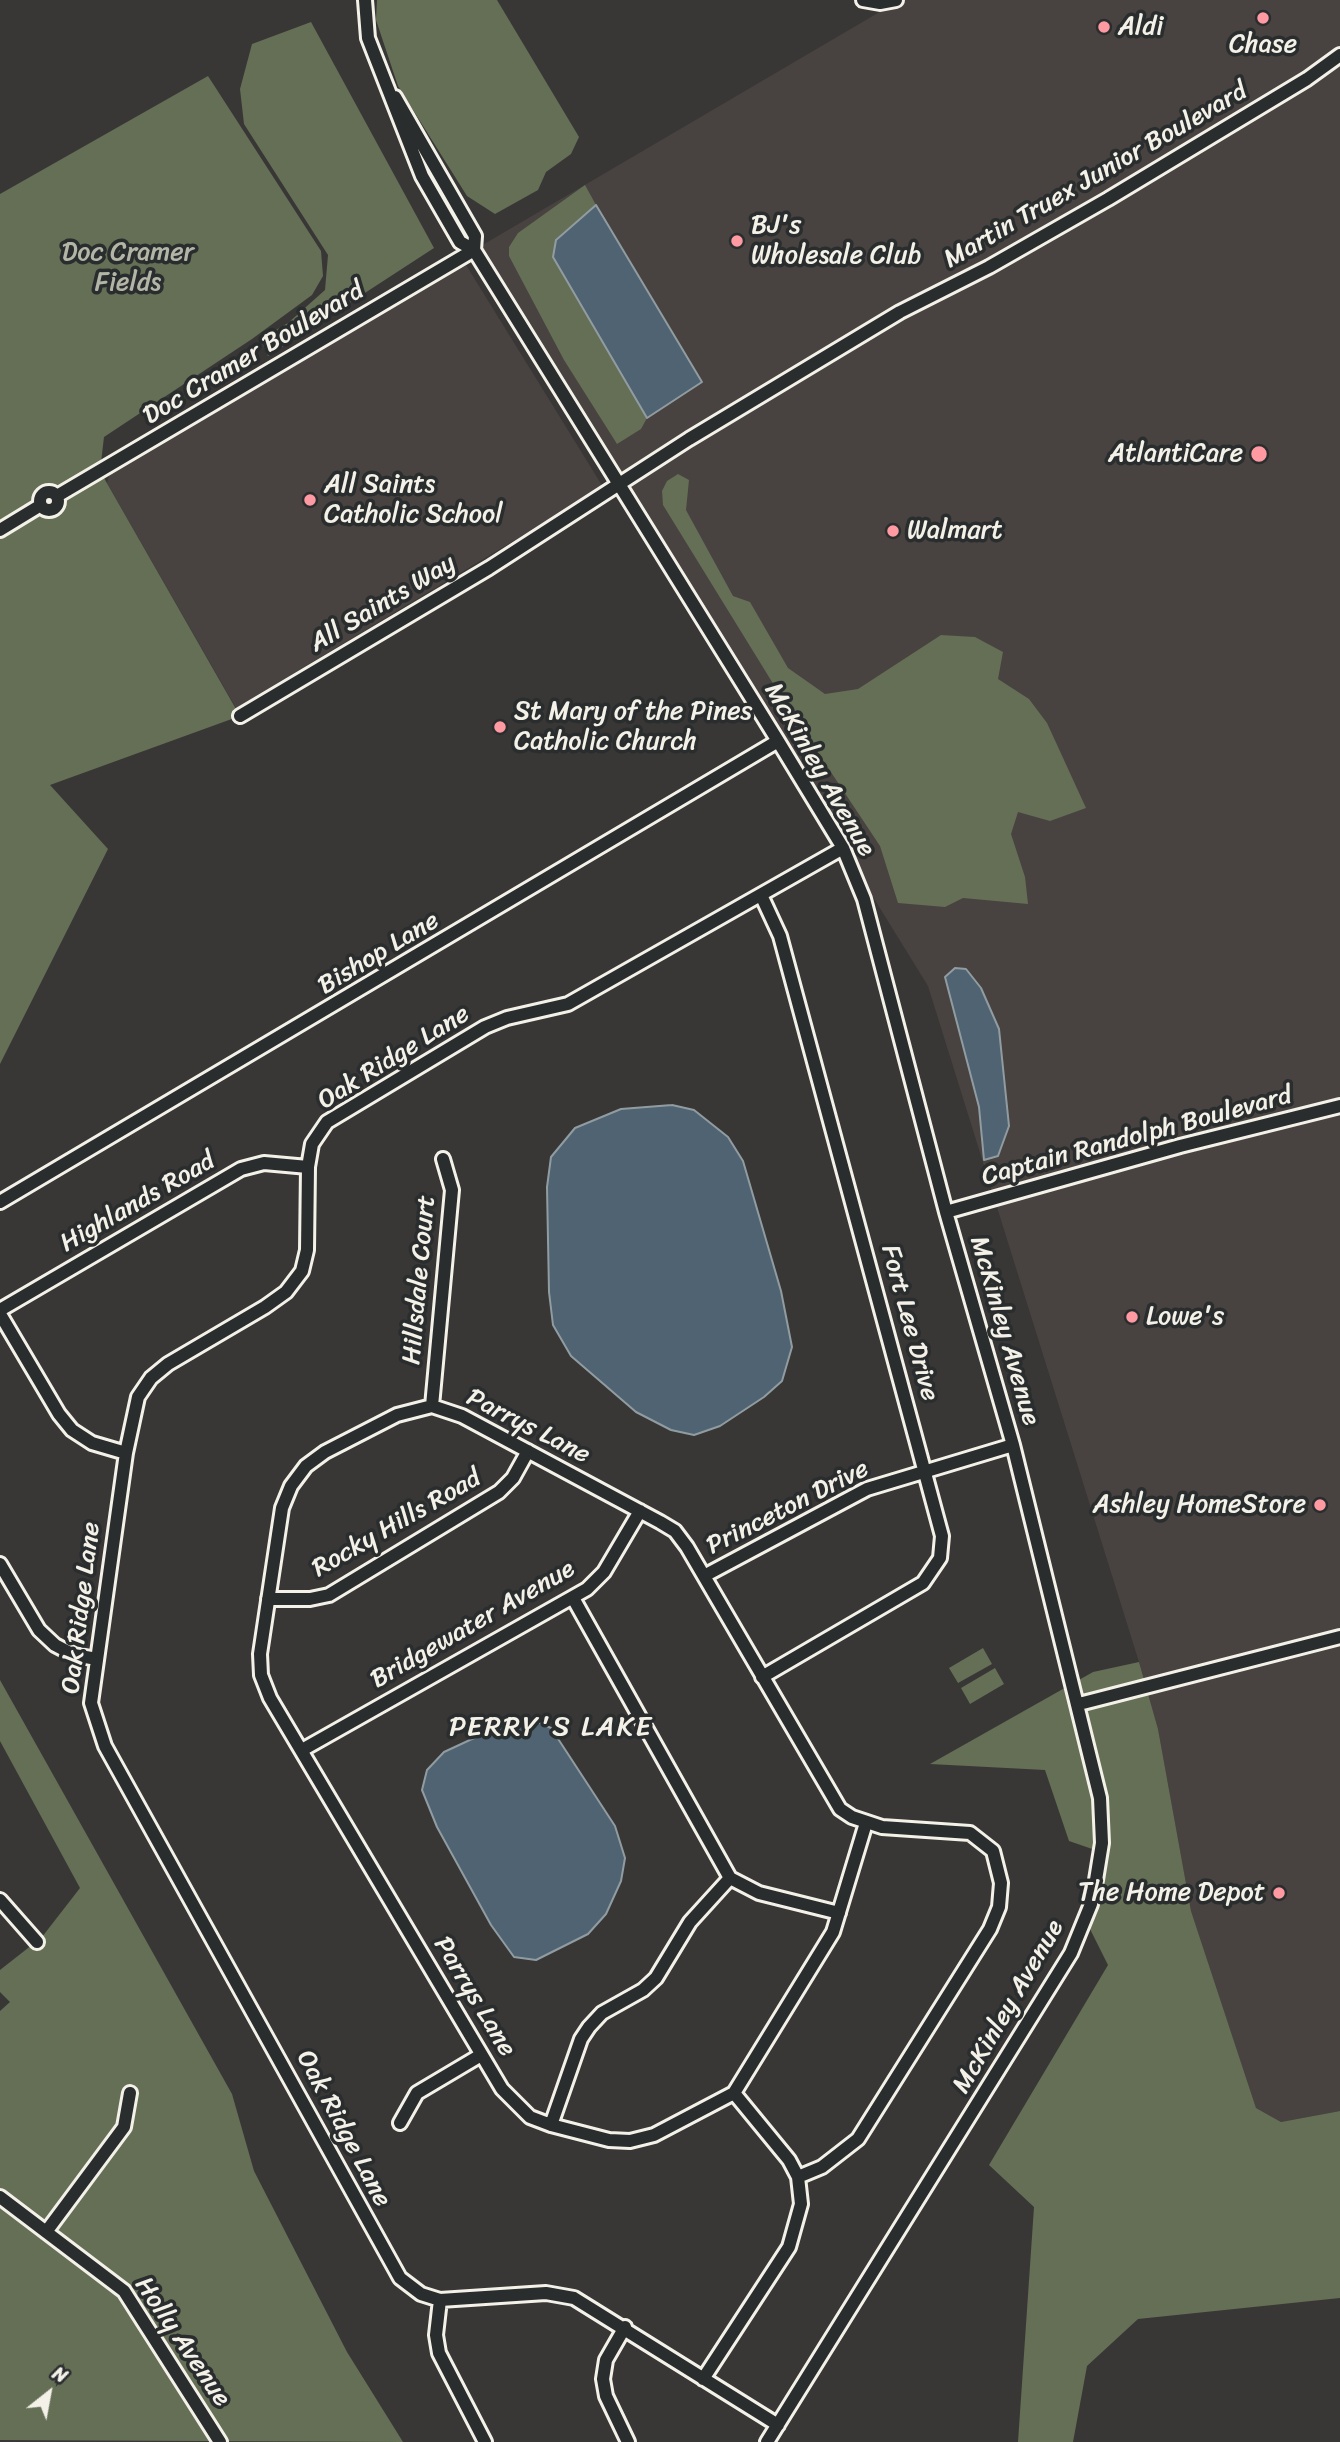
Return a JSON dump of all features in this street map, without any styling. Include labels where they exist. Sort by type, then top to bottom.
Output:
[{"type":"street","name":"McKinley Avenue","points":[[365,0],[368,38],[377,64],[475,236],[474,250],[843,848],[864,899],[946,1212],[1013,1445],[1097,1780],[1102,1819],[1096,1880],[1080,1932],[1058,1979],[767,2442]]},
{"type":"street","points":[[863,0],[880,3],[896,0]]},
{"type":"street","name":"Martin Truex Junior Boulevard","points":[[619,486],[688,439],[900,312],[989,267],[1108,199],[1307,79],[1340,55]]},
{"type":"street","name":"Martin Truex Junior Boulevard","points":[[1307,79],[1340,65]]},
{"type":"street","name":"Doc Cramer Boulevard","points":[[0,530],[41,505],[52,510],[57,505],[57,496],[474,250]]},
{"type":"street","name":"All Saints Way","points":[[240,716],[619,486]]},
{"type":"street","name":"Bishop Lane","points":[[0,1202],[778,741]]},
{"type":"street","name":"Oak Ridge Lane","points":[[778,2425],[581,2301],[556,2294],[440,2300],[413,2289],[394,2271],[105,1746],[90,1703],[126,1452],[138,1397],[151,1378],[168,1364],[286,1292],[302,1271],[307,1250],[308,1167],[312,1144],[319,1132],[343,1110],[485,1027],[507,1018],[568,1004],[843,848]]},
{"type":"street","name":"Fort Lee Drive","points":[[761,895],[779,936],[942,1536],[940,1558],[923,1583],[762,1677]]},
{"type":"street","name":"Captain Randolph Boulevard","points":[[946,1212],[1180,1146],[1340,1106]]},
{"type":"street","name":"Hillsdale Court","points":[[432,1406],[452,1190],[443,1159]]},
{"type":"street","name":"Highlands Road","points":[[0,1312],[241,1169],[264,1163],[308,1167]]},
{"type":"street","points":[[0,1312],[59,1414],[72,1430],[92,1443],[126,1452]]},
{"type":"street","name":"Parrys Lane","points":[[734,2093],[654,2135],[630,2141],[610,2140],[551,2126],[530,2117],[512,2102],[481,2056],[270,1698],[261,1675],[260,1654],[282,1508],[291,1486],[306,1466],[325,1452],[397,1415],[432,1406],[462,1416],[675,1531],[840,1809],[866,1823],[882,1827],[956,1830],[982,1840],[993,1851],[999,1867],[999,1906],[990,1929],[858,2139],[822,2167],[798,2177]]},
{"type":"street","name":"Princeton Drive","points":[[704,1576],[844,1499],[1013,1445]]},
{"type":"street","name":"Rocky Hills Road","points":[[268,1599],[310,1599],[329,1595],[499,1492],[513,1478],[528,1451]]},
{"type":"street","name":"Bridgewater Avenue","points":[[302,1750],[587,1589],[604,1572],[640,1511]]},
{"type":"street","points":[[0,1564],[39,1630],[55,1645],[74,1655],[97,1659]]},
{"type":"street","points":[[573,1598],[730,1878],[759,1893],[839,1913]]},
{"type":"street","points":[[1079,1704],[1340,1637]]},
{"type":"street","points":[[703,2379],[789,2247],[801,2204],[798,2177],[789,2160],[734,2093],[833,1932],[866,1823]]},
{"type":"street","points":[[551,2126],[580,2039],[603,2014],[643,1990],[656,1978],[690,1922],[730,1878]]},
{"type":"street","points":[[0,1900],[37,1942]]},
{"type":"street","points":[[400,2123],[416,2093],[481,2056]]},
{"type":"street","points":[[46,2232],[124,2127],[130,2093]]},
{"type":"street","name":"Holly Avenue","points":[[0,2197],[124,2291],[220,2442]]},
{"type":"street","points":[[440,2300],[436,2335],[439,2353],[485,2442]]},
{"type":"street","points":[[625,2327],[606,2360],[603,2379],[606,2396],[628,2442]]},
{"type":"shaded area","points":[[900,0],[1340,0],[1340,2111],[1281,2122],[1256,2108],[1191,1911],[1158,1729],[1139,1662],[928,986],[474,250]]},
{"type":"shaded area","points":[[466,265],[603,487],[236,708],[107,483],[110,472]]},
{"type":"green space","points":[[377,0],[497,0],[579,137],[571,154],[546,172],[538,190],[495,214],[467,196],[398,86],[376,20]]},
{"type":"green space","points":[[311,22],[434,248],[268,356],[260,339],[288,323],[325,290],[328,255],[244,124],[240,89],[252,44]]},
{"type":"green space","name":"Doc Cramer Fields","points":[[208,76],[321,251],[323,276],[312,295],[252,339],[104,437],[100,471],[240,716],[50,785],[108,849],[0,1064],[0,194]]},
{"type":"green space","points":[[585,185],[596,205],[556,239],[553,257],[647,418],[641,429],[617,444],[564,360],[509,256],[509,247],[518,233]]},
{"type":"green space","points":[[678,474],[689,480],[686,510],[733,596],[750,602],[788,668],[825,694],[858,689],[941,635],[975,637],[1003,652],[998,679],[1029,699],[1047,723],[1086,808],[1050,821],[1018,812],[1011,834],[1025,877],[1028,904],[963,898],[945,907],[898,903],[880,846],[785,703],[663,505],[662,491],[667,481]]},
{"type":"green space","points":[[983,1648],[992,1664],[958,1683],[949,1668]]},
{"type":"green space","points":[[1139,1662],[1158,1729],[1191,1911],[1256,2108],[1281,2122],[1340,2111],[1340,2298],[1138,2319],[1087,2366],[1073,2442],[1018,2442],[1034,2207],[989,2165],[1108,1965],[1085,1919],[1098,1851],[1069,1841],[1045,1770],[930,1764],[1093,1672]]},
{"type":"green space","points":[[995,1668],[1004,1684],[970,1704],[961,1688]]},
{"type":"green space","points":[[0,1680],[232,2094],[254,2171],[347,2352],[403,2442],[0,2440],[0,2011],[10,2002],[0,1992],[0,1970],[42,1937],[80,1888],[0,1741]]},
{"type":"water","points":[[596,205],[702,382],[647,418],[553,257],[556,240]]},
{"type":"water","points":[[955,968],[966,969],[981,988],[999,1029],[1009,1126],[998,1156],[984,1160],[979,1107],[945,977]]},
{"type":"water","points":[[672,1105],[694,1110],[728,1137],[743,1161],[781,1291],[792,1347],[782,1381],[764,1397],[720,1426],[694,1435],[671,1430],[636,1412],[571,1356],[553,1325],[549,1292],[547,1187],[551,1157],[575,1128],[621,1109]]},
{"type":"water","points":[[513,1720],[536,1721],[551,1728],[615,1826],[625,1858],[621,1881],[606,1914],[588,1934],[536,1960],[514,1957],[491,1925],[437,1827],[422,1790],[427,1770],[444,1752]]},
{"type":"place","name":"Chase","points":[[1263,18]]},
{"type":"place","name":"Aldi","points":[[1104,27]]},
{"type":"place","name":"BJ's Wholesale Club","points":[[737,241]]},
{"type":"place","name":"AtlantiCare","points":[[1259,454]]},
{"type":"place","name":"All Saints Catholic School","points":[[310,500]]},
{"type":"place","name":"Walmart","points":[[893,531]]},
{"type":"place","name":"St Mary of the Pines Catholic Church","points":[[500,727]]},
{"type":"place","name":"Lowe's","points":[[1132,1317]]},
{"type":"place","name":"Ashley HomeStore","points":[[1320,1505]]},
{"type":"place","name":"The Home Depot","points":[[1279,1893]]},
{"type":"district","name":"PERRY'S LAKE","points":[[551,1728]]}]
